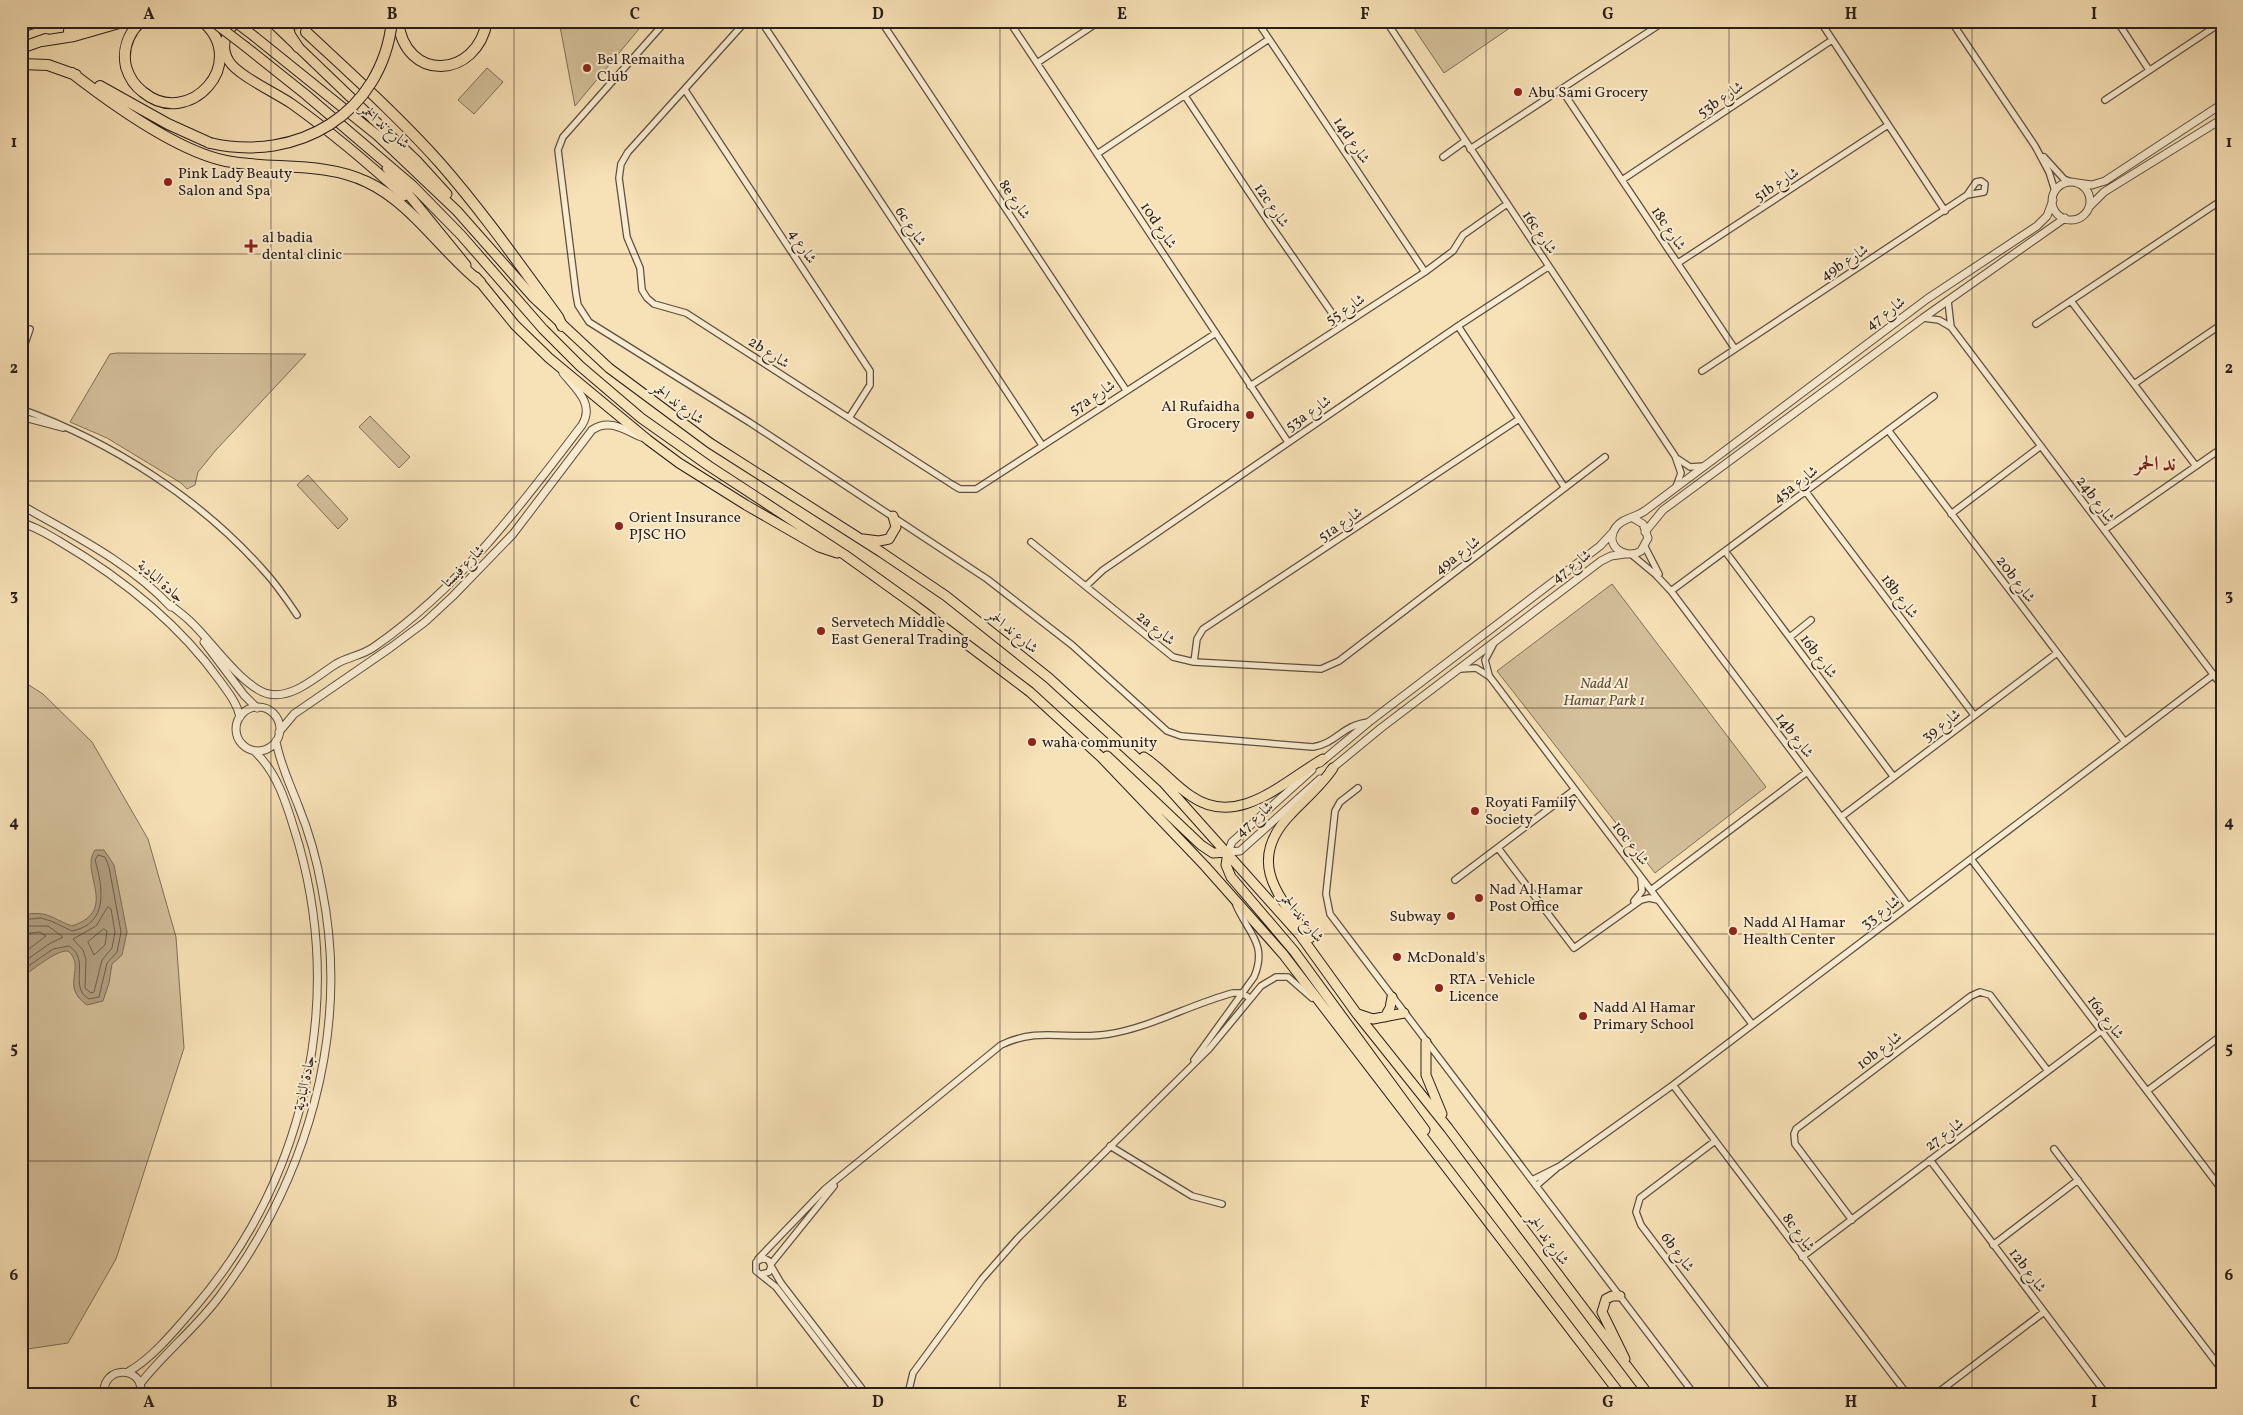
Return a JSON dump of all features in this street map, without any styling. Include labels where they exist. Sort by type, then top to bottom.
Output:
[{"type":"highway","points":[[21,27],[39,21]]},
{"type":"highway","points":[[21,48],[98,21]]},
{"type":"highway","points":[[42,41],[74,36],[126,21]]},
{"type":"highway","points":[[141,21],[130,36],[125,55],[129,75],[145,94],[167,103],[186,101],[202,93],[214,80],[220,65],[219,47],[212,31],[202,21]]},
{"type":"highway","points":[[286,21],[290,35],[298,47]]},
{"type":"highway","points":[[21,64],[48,66],[72,73],[95,83],[182,131],[210,143],[245,149],[272,147],[298,141],[327,126],[352,106],[374,78],[388,43],[392,21]]},
{"type":"highway","points":[[398,21],[400,33],[412,54],[429,65],[443,67],[458,63],[473,52],[482,38],[487,21]]},
{"type":"highway","points":[[306,32],[377,98],[444,168],[556,314],[562,326]]},
{"type":"highway","points":[[72,73],[166,137],[201,154],[239,162],[326,170],[369,183],[398,201],[458,264],[480,282]]},
{"type":"main road","name":"شارع ند الحمر","points":[[212,21],[370,148],[440,213],[542,329],[622,402],[708,466],[845,555],[1005,672],[1052,712],[1137,793],[1283,954],[1620,1394]]},
{"type":"main road","name":"شارع ند الحمر","points":[[234,21],[378,136],[457,211],[520,284],[562,326],[609,368],[680,422],[931,586],[1008,644],[1126,746],[1177,795],[1300,935],[1330,974],[1357,1014],[1448,1128],[1648,1394]]},
{"type":"main road","points":[[238,21],[231,28],[225,40],[226,54],[232,66],[289,102],[336,136],[431,220]]},
{"type":"main road","points":[[271,21],[418,161],[449,197],[457,211]]},
{"type":"main road","points":[[370,148],[431,220],[514,324],[549,358],[648,440],[679,463],[746,505],[819,547],[845,555]]},
{"type":"main road","points":[[858,538],[879,541],[889,539],[896,527],[893,516]]},
{"type":"main road","points":[[1052,712],[1072,725],[1137,782],[1201,845],[1213,853],[1228,852],[1226,865],[1231,878],[1299,958],[1431,1138],[1443,1163]]},
{"type":"main road","points":[[1126,746],[1153,764],[1191,796],[1204,804],[1226,808],[1255,801],[1323,759]]},
{"type":"main road","points":[[1330,974],[1327,961],[1278,895],[1270,877],[1268,858],[1270,847],[1279,826],[1326,778],[1332,768]]},
{"type":"main road","points":[[1385,1017],[1390,1008],[1392,997]]},
{"type":"main road","points":[[1357,1014],[1373,1019],[1404,1013]]},
{"type":"main road","points":[[1426,1042],[1426,1075],[1448,1128]]},
{"type":"main road","points":[[1620,1296],[1612,1296],[1606,1300],[1602,1312],[1630,1371]]},
{"type":"street","points":[[666,21],[560,143],[557,158],[578,304],[590,322],[964,562],[1032,613],[1104,673],[1161,727],[1174,734],[1313,748],[1326,744],[1350,726],[1369,722]]},
{"type":"street","points":[[685,90],[746,21]]},
{"type":"street","name":"6c شارع","points":[[761,21],[1042,444]]},
{"type":"street","name":"8e شارع","points":[[881,21],[1126,390]]},
{"type":"street","name":"10d شارع","points":[[1009,21],[1288,442]]},
{"type":"street","points":[[1037,63],[1100,21]]},
{"type":"street","name":"14d شارع","points":[[1258,21],[1425,272]]},
{"type":"street","name":"16c شارع","points":[[1386,21],[1675,456],[1681,473],[1675,487]]},
{"type":"street","points":[[1470,149],[1665,21]]},
{"type":"street","points":[[1820,21],[1945,210]]},
{"type":"street","points":[[1951,21],[2035,146],[2049,172],[2055,191]]},
{"type":"street","points":[[2117,21],[2149,70]]},
{"type":"street","points":[[2105,100],[2222,22]]},
{"type":"street","points":[[1097,154],[1269,40]]},
{"type":"street","name":"53b شارع","points":[[1622,180],[1832,40]]},
{"type":"street","name":"18c شارع","points":[[1561,89],[1735,348]]},
{"type":"street","name":"2b شارع","points":[[685,90],[621,164],[619,178],[627,237],[640,268],[642,290],[647,298],[659,306],[673,308],[686,313],[960,489],[976,489],[983,484]]},
{"type":"street","name":"شارع 4","points":[[685,90],[870,371],[870,385],[849,418]]},
{"type":"street","name":"12c شارع","points":[[1185,96],[1270,224],[1341,326]]},
{"type":"street","points":[[2222,104],[2105,181],[2092,185],[2074,182],[2060,186],[2055,191],[2052,200],[2057,212],[2065,218],[2078,218],[2104,192],[2222,119]]},
{"type":"street","name":"51b شارع","points":[[1678,263],[1888,124]]},
{"type":"street","points":[[1443,157],[1466,141]]},
{"type":"street","points":[[2035,146],[2057,172],[2087,190],[2089,207]]},
{"type":"street","name":"49b شارع","points":[[1735,348],[1967,195]]},
{"type":"street","name":"شارع 47","points":[[1633,518],[1927,299],[2037,226],[2047,216],[2052,200]]},
{"type":"street","points":[[2036,324],[2222,200]]},
{"type":"street","name":"شارع 55","points":[[1250,386],[1454,252],[1464,235],[1507,204]]},
{"type":"street","name":"شارع 47","points":[[1645,532],[1662,510],[1923,318],[2065,218]]},
{"type":"street","name":"53a شارع","points":[[1086,586],[1103,570],[1288,442],[1548,267]]},
{"type":"street","points":[[1948,300],[1950,327]]},
{"type":"street","points":[[2071,301],[2196,466]]},
{"type":"street","points":[[1923,318],[1939,320],[1950,327]]},
{"type":"street","points":[[2134,384],[2222,324]]},
{"type":"street","points":[[1458,326],[1565,488]]},
{"type":"street","name":"24b شارع","points":[[1950,327],[2222,686]]},
{"type":"street","points":[[21,355],[30,329]]},
{"type":"street","name":"57a شارع","points":[[983,484],[1216,333]]},
{"type":"street","points":[[1702,371],[1735,348]]},
{"type":"street","name":"شارع فيستا","points":[[168,604],[193,623],[248,681],[260,691],[269,694],[284,694],[294,691],[339,662],[372,649],[424,608],[455,580],[500,532],[582,425],[587,413],[583,396],[549,358]]},
{"type":"street","name":"45a شارع","points":[[1671,592],[1934,396]]},
{"type":"street","points":[[21,408],[68,428],[138,466],[190,503],[252,558],[297,615]]},
{"type":"street","points":[[21,419],[68,428]]},
{"type":"street","name":"51a شارع","points":[[1194,662],[1197,639],[1204,629],[1519,419]]},
{"type":"street","name":"شارع فيستا","points":[[279,732],[294,714],[426,622],[496,553],[556,479],[589,433],[600,425],[615,425],[648,440]]},
{"type":"street","name":"20b شارع","points":[[1888,430],[2125,742]]},
{"type":"street","points":[[1951,514],[2041,446]]},
{"type":"street","points":[[2104,530],[2222,448]]},
{"type":"street","points":[[1675,456],[1690,467],[1706,465]]},
{"type":"street","name":"49a شارع","points":[[1321,669],[1339,661],[1605,457]]},
{"type":"street","points":[[551,466],[556,472],[556,479]]},
{"type":"street","name":"18b شارع","points":[[1806,492],[1974,715]]},
{"type":"street","name":"جادة البادية","points":[[21,505],[111,558],[168,604],[208,647],[244,695],[257,708]]},
{"type":"street","points":[[1633,518],[1643,524],[1646,528],[1645,532],[1648,538],[1645,548],[1628,555],[1613,543],[1613,532],[1621,522],[1633,518]]},
{"type":"street","name":"جادة البادية","points":[[21,523],[37,529],[83,555],[149,604],[190,644],[211,668],[234,702],[240,717]]},
{"type":"street","name":"شارع 47","points":[[1613,532],[1600,546],[1323,759],[1232,842],[1228,852],[1240,851],[1332,768],[1601,560],[1611,556],[1628,555]]},
{"type":"street","name":"2a شارع","points":[[1031,542],[1167,654],[1179,660],[1321,669]]},
{"type":"street","name":"14b شارع","points":[[1645,548],[1662,580],[1908,906]]},
{"type":"street","name":"16b شارع","points":[[1725,551],[1893,776]]},
{"type":"street","name":"14b شارع","points":[[1628,555],[1662,580]]},
{"type":"street","points":[[1790,638],[1812,620]]},
{"type":"street","points":[[1490,677],[1485,660],[1495,642]]},
{"type":"street","name":"شارع 39","points":[[1841,817],[2057,653]]},
{"type":"street","points":[[1458,670],[1476,668],[1490,677]]},
{"type":"street","name":"شارع 33","points":[[1536,1186],[1560,1166],[1673,1085],[2214,675]]},
{"type":"street","name":"10c شارع","points":[[1490,677],[1752,1024]]},
{"type":"street","points":[[257,708],[266,710],[274,715],[279,724],[279,732],[276,741],[266,749],[254,751],[244,746],[238,738],[236,727],[240,717],[248,710],[257,708]]},
{"type":"street","name":"جادة البادية","points":[[140,1384],[217,1299],[263,1233],[298,1159],[320,1080],[330,1000],[327,918],[317,864],[310,839],[280,761],[276,741]]},
{"type":"street","name":"جادة البادية","points":[[104,1394],[105,1384],[109,1377],[120,1372],[128,1372],[143,1361],[189,1313],[219,1277],[240,1246],[279,1172],[293,1134],[306,1088],[315,1040],[318,992],[318,968],[311,900],[301,855],[285,805],[270,768],[254,751]]},
{"type":"street","points":[[1651,890],[1807,772]]},
{"type":"street","name":"شارع ند الحمر","points":[[1358,788],[1340,802],[1334,817],[1326,901],[1330,914],[1694,1394]]},
{"type":"street","points":[[1455,880],[1574,790]]},
{"type":"street","points":[[1498,848],[1574,948],[1629,907],[1645,898],[1658,900]]},
{"type":"street","name":"16a شارع","points":[[1971,859],[2222,1190]]},
{"type":"street","points":[[1629,907],[1642,891],[1640,876]]},
{"type":"street","points":[[1193,1062],[1240,993],[1254,977],[1257,968],[1259,949],[1234,898]]},
{"type":"street","points":[[908,1394],[913,1372],[982,1279],[1036,1218],[1220,1037],[1250,998],[1270,979],[1288,977],[1299,984],[1337,1025]]},
{"type":"street","name":"10b شارع","points":[[1852,1220],[1795,1144],[1794,1134],[1796,1129],[1963,1002],[1975,993],[1980,992],[1990,995],[2048,1071]]},
{"type":"street","points":[[858,1394],[776,1287],[755,1269],[758,1259],[815,1199],[991,1053],[1012,1040],[1036,1034],[1109,1034],[1229,994],[1240,993],[1250,998]]},
{"type":"street","name":"شارع 27","points":[[1802,1257],[2101,1031]]},
{"type":"street","points":[[2148,1091],[2222,1035]]},
{"type":"street","name":"8c شارع","points":[[1673,1085],[1906,1394]]},
{"type":"street","name":"6b شارع","points":[[1715,1141],[1646,1193],[1636,1204],[1636,1212],[1641,1225],[1769,1394]]},
{"type":"street","points":[[1110,1146],[1192,1196],[1222,1204]]},
{"type":"street","points":[[2054,1149],[2222,1370]]},
{"type":"street","name":"12b شارع","points":[[1930,1160],[2106,1394]]},
{"type":"street","name":"شارع 33","points":[[1532,1180],[1560,1166]]},
{"type":"street","points":[[762,1274],[769,1272],[771,1265],[818,1204],[847,1172]]},
{"type":"street","points":[[1993,1245],[2078,1180]]},
{"type":"street","points":[[758,1259],[766,1258],[780,1283],[866,1394]]},
{"type":"street","points":[[1936,1394],[2044,1312]]},
{"type":"street","points":[[128,1372],[136,1376],[140,1384],[141,1394]]},
{"type":"green space","name":"Bel Remaitha Club","points":[[559,21],[638,21],[639,29],[575,106]]},
{"type":"green space","points":[[1409,21],[1520,21],[1444,73]]},
{"type":"green space","points":[[487,68],[503,82],[474,114],[458,100]]},
{"type":"green space","points":[[110,354],[306,354],[216,450],[198,472],[195,485],[187,489],[181,483],[107,438],[70,422]]},
{"type":"green space","points":[[370,416],[410,457],[399,468],[359,427]]},
{"type":"green space","points":[[308,475],[348,519],[338,529],[297,485]]},
{"type":"green space","name":"Nadd Al Hamar Park 1","points":[[1612,584],[1766,787],[1655,873],[1497,671]]},
{"type":"green space","points":[[21,680],[43,694],[92,742],[148,839],[176,937],[184,1048],[116,1259],[68,1343],[21,1350]]},
{"type":"water","points":[[95,850],[104,850],[114,865],[127,932],[122,955],[112,964],[109,983],[103,1001],[87,1005],[79,998],[75,991],[75,964],[73,957],[68,951],[51,957],[21,977],[21,915],[44,914],[72,926],[86,919],[94,911],[96,901],[96,891],[91,869],[91,859]]},
{"type":"tunnel","points":[[291,21],[306,32]]},
{"type":"place","name":"Bel Remaitha Club","points":[[587,68]]},
{"type":"place","name":"Abu Sami Grocery","points":[[1518,92]]},
{"type":"place","name":"Pink Lady Beauty Salon and Spa","points":[[168,182]]},
{"type":"place","name":"al badia dental clinic","points":[[251,246]]},
{"type":"place","name":"Al Rufaidha Grocery","points":[[1250,415]]},
{"type":"place","name":"Orient Insurance PJSC HO","points":[[619,526]]},
{"type":"place","name":"Servetech Middle East General Trading","points":[[821,631]]},
{"type":"place","name":"waha community","points":[[1032,742]]},
{"type":"place","name":"Royati Family Society","points":[[1475,811]]},
{"type":"place","name":"Nad Al Hamar Post Office","points":[[1479,898]]},
{"type":"place","name":"Subway","points":[[1451,916]]},
{"type":"place","name":"Nadd Al Hamar Health Center","points":[[1733,931]]},
{"type":"place","name":"McDonald's","points":[[1397,957]]},
{"type":"place","name":"RTA - Vehicle Licence","points":[[1439,988]]},
{"type":"place","name":"Nadd Al Hamar Primary School","points":[[1583,1016]]},
{"type":"district","name":"ند الحمر","points":[[2155,463]]}]
